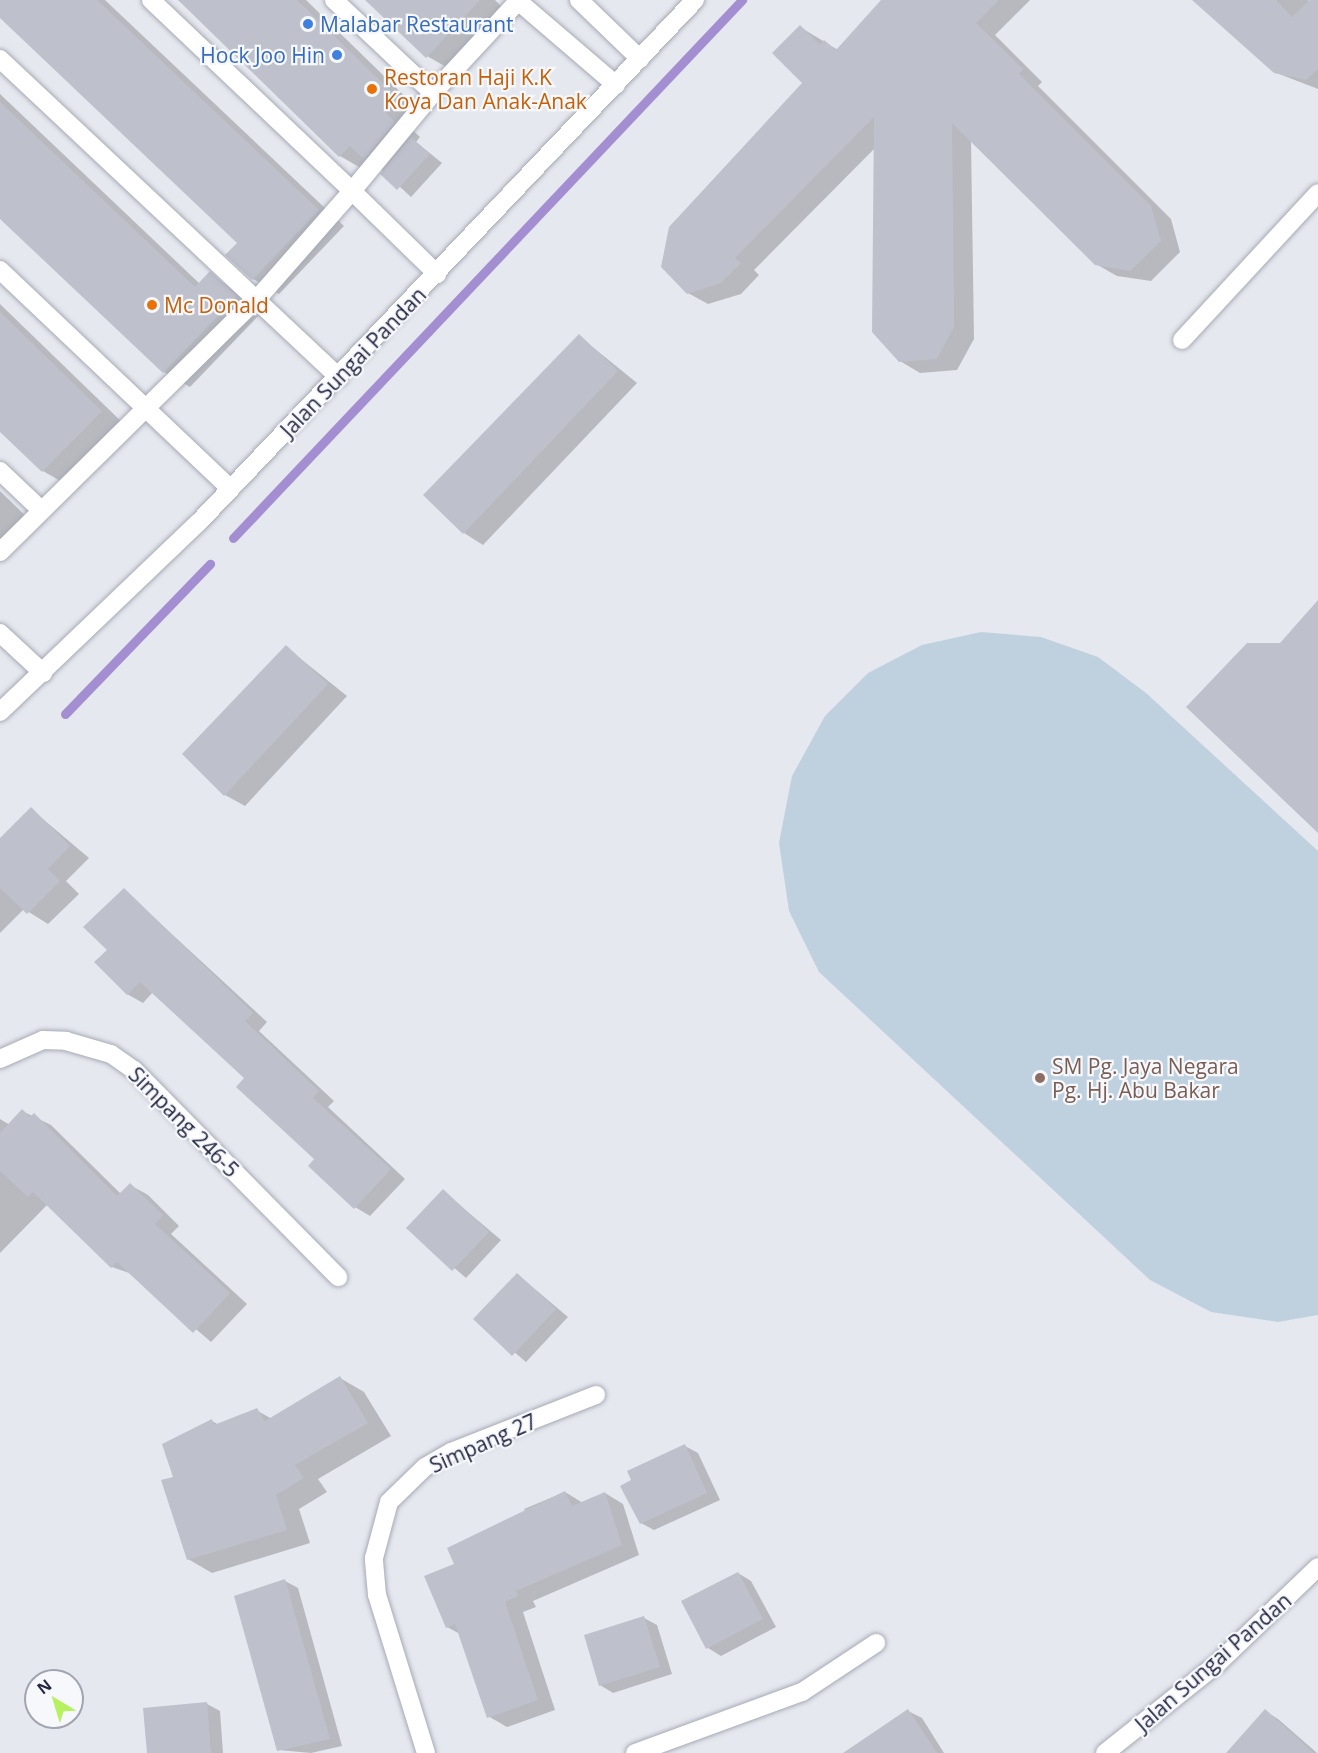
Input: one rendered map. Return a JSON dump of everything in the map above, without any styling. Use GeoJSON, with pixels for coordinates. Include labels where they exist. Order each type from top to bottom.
{"type":"FeatureCollection","features":[{"type":"Feature","properties":{"kind":"street"},"geometry":{"type":"LineString","coordinates":[[151,0],[437,274]]}},
{"type":"Feature","properties":{"kind":"street"},"geometry":{"type":"LineString","coordinates":[[334,0],[433,93]]}},
{"type":"Feature","properties":{"kind":"street"},"geometry":{"type":"LineString","coordinates":[[0,552],[39,508],[150,409],[258,298],[352,191],[433,93],[519,0],[616,85]]}},
{"type":"Feature","properties":{"kind":"street"},"geometry":{"type":"LineString","coordinates":[[579,0],[640,59]]}},
{"type":"Feature","properties":{"kind":"street","name":"Jalan Sungai Pandan"},"geometry":{"type":"LineString","coordinates":[[0,712],[43,673],[231,489],[695,0]]}},
{"type":"Feature","properties":{"kind":"street"},"geometry":{"type":"LineString","coordinates":[[0,59],[258,298],[339,377]]}},
{"type":"Feature","properties":{"kind":"street"},"geometry":{"type":"LineString","coordinates":[[1182,340],[1318,193]]}},
{"type":"Feature","properties":{"kind":"street"},"geometry":{"type":"LineString","coordinates":[[0,270],[150,409],[231,489]]}},
{"type":"Feature","properties":{"kind":"street"},"geometry":{"type":"LineString","coordinates":[[0,471],[39,508]]}},
{"type":"Feature","properties":{"kind":"street"},"geometry":{"type":"LineString","coordinates":[[0,633],[43,673]]}},
{"type":"Feature","properties":{"kind":"street","name":"Simpang 246-5"},"geometry":{"type":"LineString","coordinates":[[0,1059],[43,1040],[66,1041],[111,1054],[134,1070],[338,1277]]}},
{"type":"Feature","properties":{"kind":"street","name":"Simpang 27"},"geometry":{"type":"LineString","coordinates":[[426,1753],[377,1595],[374,1558],[389,1502],[425,1467],[451,1452],[596,1395]]}},
{"type":"Feature","properties":{"kind":"street","name":"Jalan Sungai Pandan"},"geometry":{"type":"LineString","coordinates":[[1105,1753],[1217,1664],[1318,1567]]}},
{"type":"Feature","properties":{"kind":"street"},"geometry":{"type":"LineString","coordinates":[[635,1753],[802,1692],[876,1643]]}},
{"type":"Feature","properties":{"kind":"shaded area"},"geometry":{"type":"Polygon","coordinates":[[[981,632],[1041,637],[1098,657],[1146,693],[1318,851],[1318,1315],[1278,1322],[1211,1312],[1150,1280],[819,972],[789,911],[779,843],[792,776],[825,716],[868,673],[922,645],[981,632]]]}},
{"type":"Feature","properties":{"kind":"building"},"geometry":{"type":"Polygon","coordinates":[[[0,0],[97,0],[319,210],[252,280],[225,255],[237,243],[0,18],[0,0]]]}},
{"type":"Feature","properties":{"kind":"building"},"geometry":{"type":"Polygon","coordinates":[[[178,0],[297,0],[397,97],[384,111],[395,122],[364,159],[350,146],[339,157],[178,0]]]}},
{"type":"Feature","properties":{"kind":"building"},"geometry":{"type":"Polygon","coordinates":[[[365,0],[480,0],[426,58],[365,0]]]}},
{"type":"Feature","properties":{"kind":"building"},"geometry":{"type":"Polygon","coordinates":[[[881,0],[999,0],[976,23],[1023,69],[1019,74],[1151,206],[1161,241],[1130,271],[1095,265],[952,123],[954,327],[937,359],[899,362],[872,332],[874,117],[735,258],[741,263],[721,283],[687,294],[661,267],[669,227],[802,83],[772,53],[800,25],[820,45],[824,40],[836,50],[881,0]]]}},
{"type":"Feature","properties":{"kind":"building"},"geometry":{"type":"Polygon","coordinates":[[[1192,0],[1276,0],[1292,17],[1310,0],[1318,0],[1318,69],[1306,80],[1274,73],[1192,0]]]}},
{"type":"Feature","properties":{"kind":"building"},"geometry":{"type":"Polygon","coordinates":[[[0,102],[195,287],[210,271],[237,296],[163,373],[0,219],[0,102]]]}},
{"type":"Feature","properties":{"kind":"building"},"geometry":{"type":"Polygon","coordinates":[[[411,137],[430,154],[397,190],[380,174],[411,137]]]}},
{"type":"Feature","properties":{"kind":"building"},"geometry":{"type":"Polygon","coordinates":[[[0,312],[102,411],[42,472],[0,432],[0,312]]]}},
{"type":"Feature","properties":{"kind":"building"},"geometry":{"type":"Polygon","coordinates":[[[579,334],[618,371],[463,534],[423,495],[579,334]]]}},
{"type":"Feature","properties":{"kind":"building"},"geometry":{"type":"Polygon","coordinates":[[[1318,600],[1318,833],[1186,707],[1247,643],[1280,643],[1318,600]]]}},
{"type":"Feature","properties":{"kind":"building"},"geometry":{"type":"Polygon","coordinates":[[[286,645],[328,684],[224,796],[182,754],[286,645]]]}},
{"type":"Feature","properties":{"kind":"building"},"geometry":{"type":"Polygon","coordinates":[[[31,807],[70,846],[48,869],[60,881],[27,914],[0,888],[0,838],[31,807]]]}},
{"type":"Feature","properties":{"kind":"building"},"geometry":{"type":"Polygon","coordinates":[[[124,888],[253,1013],[245,1021],[319,1091],[313,1098],[391,1169],[354,1209],[308,1166],[314,1159],[236,1087],[244,1078],[140,982],[127,995],[94,962],[107,950],[83,927],[124,888]]]}},
{"type":"Feature","properties":{"kind":"building"},"geometry":{"type":"Polygon","coordinates":[[[22,1109],[30,1117],[34,1113],[117,1196],[130,1183],[163,1215],[155,1224],[230,1293],[193,1333],[117,1262],[111,1268],[33,1192],[28,1197],[0,1171],[0,1133],[22,1109]]]}},
{"type":"Feature","properties":{"kind":"building"},"geometry":{"type":"Polygon","coordinates":[[[443,1189],[489,1232],[452,1271],[406,1228],[443,1189]]]}},
{"type":"Feature","properties":{"kind":"building"},"geometry":{"type":"Polygon","coordinates":[[[517,1273],[556,1309],[512,1356],[473,1319],[517,1273]]]}},
{"type":"Feature","properties":{"kind":"building"},"geometry":{"type":"Polygon","coordinates":[[[340,1376],[368,1423],[295,1465],[304,1478],[276,1495],[287,1530],[187,1560],[161,1480],[173,1477],[162,1444],[212,1419],[214,1425],[257,1408],[265,1421],[340,1376]]]}},
{"type":"Feature","properties":{"kind":"building"},"geometry":{"type":"Polygon","coordinates":[[[685,1444],[707,1493],[640,1524],[620,1486],[631,1480],[627,1471],[685,1444]]]}},
{"type":"Feature","properties":{"kind":"building"},"geometry":{"type":"Polygon","coordinates":[[[565,1491],[572,1506],[605,1492],[622,1545],[516,1591],[518,1596],[505,1602],[538,1700],[487,1718],[455,1624],[446,1628],[424,1576],[454,1564],[447,1548],[565,1491]]]}},
{"type":"Feature","properties":{"kind":"building"},"geometry":{"type":"Polygon","coordinates":[[[738,1572],[763,1619],[706,1649],[681,1601],[738,1572]]]}},
{"type":"Feature","properties":{"kind":"building"},"geometry":{"type":"Polygon","coordinates":[[[285,1579],[330,1739],[277,1751],[234,1596],[285,1579]]]}},
{"type":"Feature","properties":{"kind":"building"},"geometry":{"type":"Polygon","coordinates":[[[644,1616],[660,1667],[599,1686],[584,1635],[644,1616]]]}},
{"type":"Feature","properties":{"kind":"building"},"geometry":{"type":"Polygon","coordinates":[[[207,1702],[211,1753],[147,1753],[143,1708],[207,1702]]]}},
{"type":"Feature","properties":{"kind":"building"},"geometry":{"type":"Polygon","coordinates":[[[908,1709],[937,1753],[843,1753],[908,1709]]]}},
{"type":"Feature","properties":{"kind":"building"},"geometry":{"type":"Polygon","coordinates":[[[1265,1709],[1314,1753],[1226,1753],[1265,1709]]]}},
{"type":"Feature","properties":{"kind":"waterway"},"geometry":{"type":"LineString","coordinates":[[233,538],[742,0]]}},
{"type":"Feature","properties":{"kind":"waterway"},"geometry":{"type":"LineString","coordinates":[[65,714],[210,564]]}},
{"type":"Feature","properties":{"kind":"place","name":"Malabar Restaurant"},"geometry":{"type":"Point","coordinates":[308,24]}},
{"type":"Feature","properties":{"kind":"place","name":"Hock Joo Hin"},"geometry":{"type":"Point","coordinates":[337,55]}},
{"type":"Feature","properties":{"kind":"place","name":"Restoran Haji K.K Koya Dan Anak-Anak"},"geometry":{"type":"Point","coordinates":[372,89]}},
{"type":"Feature","properties":{"kind":"place","name":"Mc Donald"},"geometry":{"type":"Point","coordinates":[152,305]}},
{"type":"Feature","properties":{"kind":"place","name":"SM Pg. Jaya Negara Pg. Hj. Abu Bakar"},"geometry":{"type":"Point","coordinates":[1040,1078]}}]}
